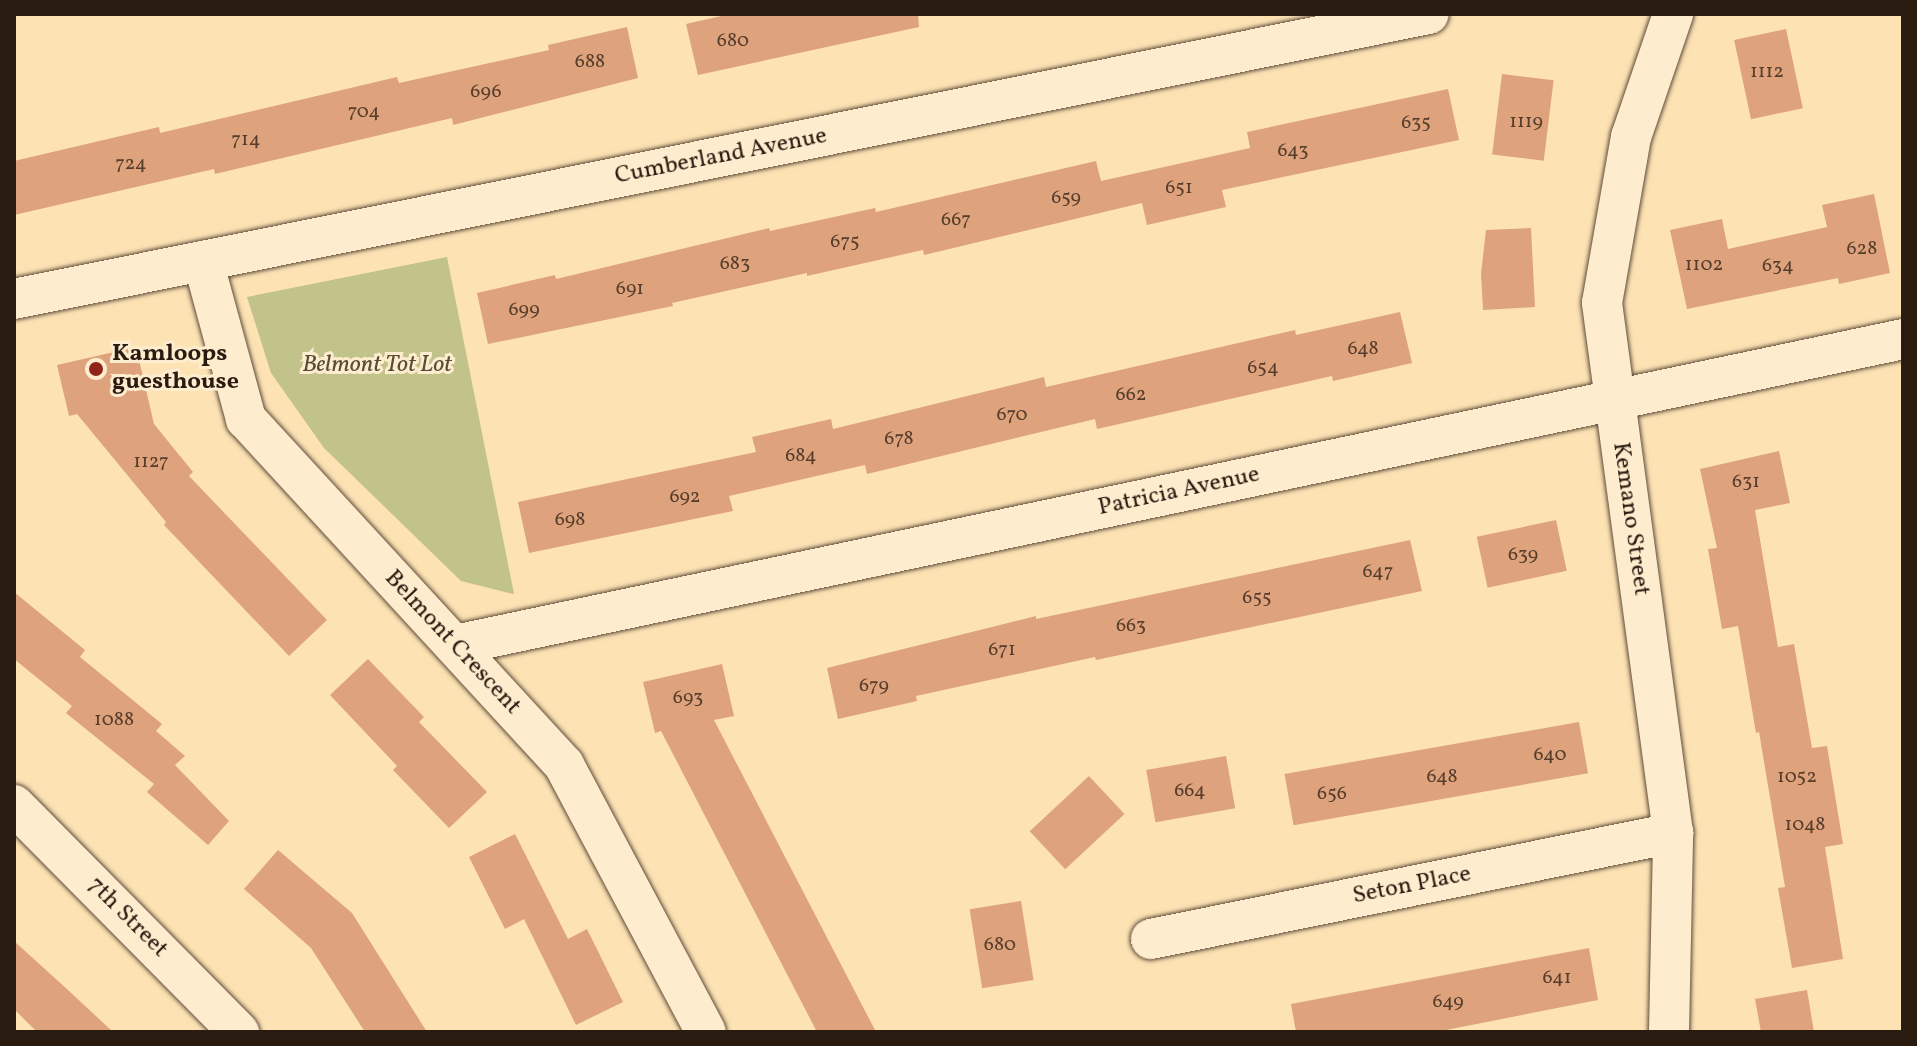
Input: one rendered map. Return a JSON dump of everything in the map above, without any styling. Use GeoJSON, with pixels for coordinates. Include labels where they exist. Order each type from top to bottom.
{"type":"FeatureCollection","features":[{"type":"Feature","properties":{"kind":"street","name":"Cumberland Avenue"},"geometry":{"type":"LineString","coordinates":[[14,299],[1429,14]]}},
{"type":"Feature","properties":{"kind":"street","name":"Kemano Street"},"geometry":{"type":"LineString","coordinates":[[1669,1032],[1673,833],[1602,303],[1631,137],[1673,14]]}},
{"type":"Feature","properties":{"kind":"street","name":"Belmont Crescent"},"geometry":{"type":"LineString","coordinates":[[203,261],[246,419],[564,765],[706,1032]]}},
{"type":"Feature","properties":{"kind":"street","name":"Patricia Avenue"},"geometry":{"type":"LineString","coordinates":[[455,645],[1903,339]]}},
{"type":"Feature","properties":{"kind":"street","name":"7th Street"},"geometry":{"type":"LineString","coordinates":[[14,805],[239,1032]]}},
{"type":"Feature","properties":{"kind":"street","name":"Seton Place"},"geometry":{"type":"LineString","coordinates":[[1151,939],[1673,833]]}},
{"type":"Feature","properties":{"kind":"green space","name":"Belmont Tot Lot"},"geometry":{"type":"Polygon","coordinates":[[[447,257],[514,594],[461,581],[324,448],[271,373],[247,297],[447,257]]]}},
{"type":"Feature","properties":{"kind":"building"},"geometry":{"type":"Polygon","coordinates":[[[730,14],[918,14],[919,27],[698,75],[686,24],[730,14]]]}},
{"type":"Feature","properties":{"kind":"building"},"geometry":{"type":"Polygon","coordinates":[[[627,27],[638,78],[453,125],[452,118],[215,174],[214,169],[14,215],[14,161],[159,127],[160,133],[397,77],[399,83],[549,50],[548,45],[627,27]]]}},
{"type":"Feature","properties":{"kind":"building"},"geometry":{"type":"Polygon","coordinates":[[[1786,29],[1803,108],[1751,119],[1734,40],[1786,29]]]}},
{"type":"Feature","properties":{"kind":"building"},"geometry":{"type":"Polygon","coordinates":[[[1502,74],[1554,80],[1544,161],[1492,154],[1502,74]]]}},
{"type":"Feature","properties":{"kind":"building"},"geometry":{"type":"Polygon","coordinates":[[[1448,89],[1459,140],[1222,190],[1226,207],[1147,225],[1142,203],[924,255],[923,250],[807,276],[807,273],[672,303],[673,306],[488,344],[477,293],[555,275],[556,279],[769,228],[770,231],[875,208],[876,212],[1096,161],[1101,181],[1250,148],[1247,132],[1448,89]]]}},
{"type":"Feature","properties":{"kind":"building"},"geometry":{"type":"Polygon","coordinates":[[[1874,194],[1890,273],[1839,284],[1838,278],[1687,309],[1670,230],[1722,219],[1728,249],[1827,227],[1822,205],[1874,194]]]}},
{"type":"Feature","properties":{"kind":"building"},"geometry":{"type":"Polygon","coordinates":[[[1531,228],[1535,307],[1483,310],[1481,274],[1486,230],[1531,228]]]}},
{"type":"Feature","properties":{"kind":"building"},"geometry":{"type":"Polygon","coordinates":[[[1400,312],[1412,363],[1333,381],[1332,376],[1097,429],[1095,419],[867,474],[865,465],[729,496],[733,511],[529,553],[518,502],[756,452],[752,437],[831,419],[833,429],[1044,377],[1046,387],[1295,330],[1296,335],[1400,312]]]}},
{"type":"Feature","properties":{"kind":"building"},"geometry":{"type":"Polygon","coordinates":[[[136,347],[154,424],[193,472],[189,476],[327,620],[289,656],[164,525],[166,522],[77,414],[69,416],[57,365],[136,347]]]}},
{"type":"Feature","properties":{"kind":"building"},"geometry":{"type":"Polygon","coordinates":[[[1779,451],[1790,503],[1755,510],[1778,647],[1794,644],[1812,748],[1827,746],[1843,844],[1825,847],[1843,959],[1792,968],[1778,888],[1785,887],[1759,732],[1756,733],[1738,626],[1722,629],[1708,549],[1717,548],[1700,469],[1779,451]]]}},
{"type":"Feature","properties":{"kind":"building"},"geometry":{"type":"Polygon","coordinates":[[[1556,520],[1567,571],[1488,588],[1477,537],[1556,520]]]}},
{"type":"Feature","properties":{"kind":"building"},"geometry":{"type":"Polygon","coordinates":[[[1410,540],[1422,591],[916,696],[917,701],[838,719],[827,668],[1036,616],[1036,619],[1410,540]]]}},
{"type":"Feature","properties":{"kind":"building"},"geometry":{"type":"Polygon","coordinates":[[[14,592],[85,650],[80,657],[162,724],[156,731],[185,756],[175,765],[229,821],[208,845],[147,792],[154,784],[66,713],[72,706],[14,659],[14,592]]]}},
{"type":"Feature","properties":{"kind":"building"},"geometry":{"type":"Polygon","coordinates":[[[368,659],[424,717],[419,722],[487,792],[449,828],[393,770],[397,766],[330,695],[368,659]]]}},
{"type":"Feature","properties":{"kind":"building"},"geometry":{"type":"Polygon","coordinates":[[[722,664],[734,716],[714,720],[876,1032],[817,1032],[661,731],[655,733],[643,682],[722,664]]]}},
{"type":"Feature","properties":{"kind":"building"},"geometry":{"type":"Polygon","coordinates":[[[1579,722],[1588,773],[1294,825],[1285,774],[1579,722]]]}},
{"type":"Feature","properties":{"kind":"building"},"geometry":{"type":"Polygon","coordinates":[[[1226,756],[1235,808],[1155,822],[1146,770],[1226,756]]]}},
{"type":"Feature","properties":{"kind":"building"},"geometry":{"type":"Polygon","coordinates":[[[1089,776],[1124,814],[1065,869],[1030,831],[1089,776]]]}},
{"type":"Feature","properties":{"kind":"building"},"geometry":{"type":"Polygon","coordinates":[[[515,834],[568,939],[587,929],[623,1002],[576,1025],[524,919],[505,929],[469,857],[515,834]]]}},
{"type":"Feature","properties":{"kind":"building"},"geometry":{"type":"Polygon","coordinates":[[[278,850],[352,913],[427,1032],[365,1032],[311,948],[244,889],[278,850]]]}},
{"type":"Feature","properties":{"kind":"building"},"geometry":{"type":"Polygon","coordinates":[[[1021,901],[1034,980],[982,988],[970,909],[1021,901]]]}},
{"type":"Feature","properties":{"kind":"building"},"geometry":{"type":"Polygon","coordinates":[[[14,941],[113,1032],[37,1032],[14,1009],[14,941]]]}},
{"type":"Feature","properties":{"kind":"building"},"geometry":{"type":"Polygon","coordinates":[[[1589,948],[1598,1000],[1436,1032],[1296,1032],[1291,1004],[1589,948]]]}},
{"type":"Feature","properties":{"kind":"building"},"geometry":{"type":"Polygon","coordinates":[[[1807,990],[1814,1032],[1761,1032],[1755,999],[1807,990]]]}},
{"type":"Feature","properties":{"kind":"place","name":"Kamloops guesthouse"},"geometry":{"type":"Point","coordinates":[96,369]}}]}
